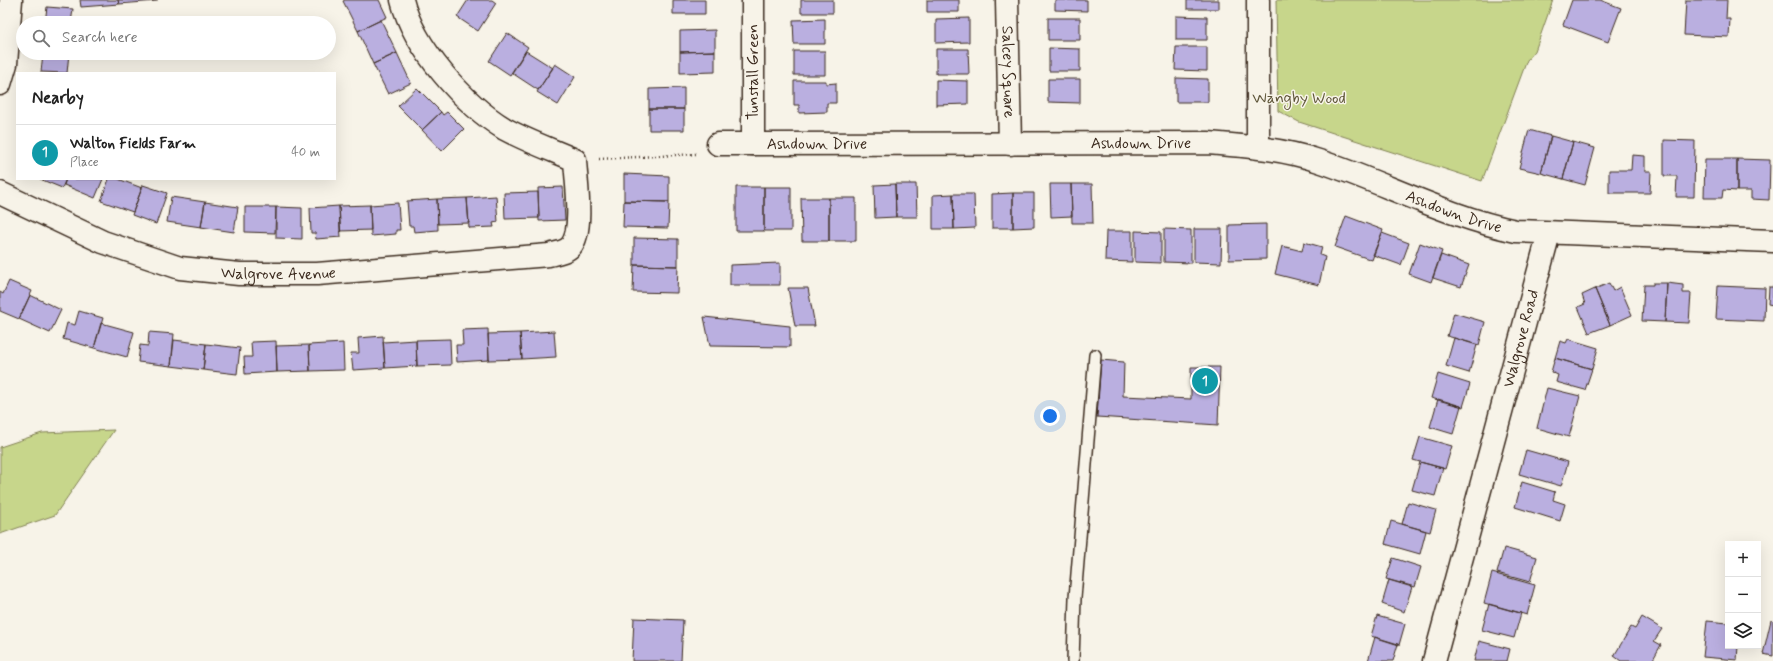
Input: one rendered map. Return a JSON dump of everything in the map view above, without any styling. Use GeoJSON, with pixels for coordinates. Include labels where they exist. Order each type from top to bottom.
{"type":"FeatureCollection","features":[{"type":"Feature","properties":{"kind":"street"},"geometry":{"type":"LineString","coordinates":[[0,84],[6,64],[11,0]]}},
{"type":"Feature","properties":{"kind":"street"},"geometry":{"type":"LineString","coordinates":[[402,0],[414,33],[428,55],[465,98],[485,115],[506,129],[575,160]]}},
{"type":"Feature","properties":{"kind":"street","name":"Tunstall Green"},"geometry":{"type":"LineString","coordinates":[[753,0],[753,144]]}},
{"type":"Feature","properties":{"kind":"street","name":"Salcey Square"},"geometry":{"type":"LineString","coordinates":[[1007,0],[1010,144]]}},
{"type":"Feature","properties":{"kind":"street"},"geometry":{"type":"LineString","coordinates":[[1258,0],[1258,146]]}},
{"type":"Feature","properties":{"kind":"street","name":"Ashdown Drive"},"geometry":{"type":"LineString","coordinates":[[718,144],[1208,143],[1258,146],[1319,161],[1484,224],[1516,231],[1548,233]]}},
{"type":"Feature","properties":{"kind":"street","name":"Walgrove Avenue"},"geometry":{"type":"LineString","coordinates":[[0,192],[103,242],[180,268],[232,274],[317,274],[549,255],[560,252],[570,247],[576,234],[578,216],[575,160]]}},
{"type":"Feature","properties":{"kind":"street"},"geometry":{"type":"LineString","coordinates":[[1548,233],[1773,241]]}},
{"type":"Feature","properties":{"kind":"street","name":"Walgrove Road"},"geometry":{"type":"LineString","coordinates":[[1434,661],[1548,233]]}},
{"type":"Feature","properties":{"kind":"lane"},"geometry":{"type":"LineString","coordinates":[[1073,661],[1075,598],[1094,355]]}},
{"type":"Feature","properties":{"kind":"path"},"geometry":{"type":"LineString","coordinates":[[575,160],[702,154],[718,144]]}},
{"type":"Feature","properties":{"kind":"green space","name":"Wangby Wood"},"geometry":{"type":"Polygon","coordinates":[[[1276,0],[1553,0],[1535,51],[1527,60],[1482,181],[1299,122],[1278,111],[1276,0]]]}},
{"type":"Feature","properties":{"kind":"green space"},"geometry":{"type":"Polygon","coordinates":[[[114,430],[55,515],[0,534],[0,447],[42,433],[114,430]]]}},
{"type":"Feature","properties":{"kind":"building"},"geometry":{"type":"Polygon","coordinates":[[[80,0],[118,0],[119,4],[81,7],[80,0]]]}},
{"type":"Feature","properties":{"kind":"building"},"geometry":{"type":"Polygon","coordinates":[[[118,0],[157,0],[157,1],[119,4],[118,0]]]}},
{"type":"Feature","properties":{"kind":"building"},"geometry":{"type":"Polygon","coordinates":[[[379,0],[387,17],[358,31],[343,1],[379,0]]]}},
{"type":"Feature","properties":{"kind":"building"},"geometry":{"type":"Polygon","coordinates":[[[468,0],[492,0],[496,3],[478,31],[457,17],[468,0]]]}},
{"type":"Feature","properties":{"kind":"building"},"geometry":{"type":"Polygon","coordinates":[[[673,0],[705,0],[705,14],[673,14],[673,0]]]}},
{"type":"Feature","properties":{"kind":"building"},"geometry":{"type":"Polygon","coordinates":[[[801,0],[833,0],[833,13],[801,13],[801,0]]]}},
{"type":"Feature","properties":{"kind":"building"},"geometry":{"type":"Polygon","coordinates":[[[927,0],[959,0],[959,12],[927,12],[927,0]]]}},
{"type":"Feature","properties":{"kind":"building"},"geometry":{"type":"Polygon","coordinates":[[[1055,0],[1087,0],[1087,11],[1055,10],[1055,0]]]}},
{"type":"Feature","properties":{"kind":"building"},"geometry":{"type":"Polygon","coordinates":[[[1187,0],[1219,0],[1219,9],[1187,9],[1187,0]]]}},
{"type":"Feature","properties":{"kind":"building"},"geometry":{"type":"Polygon","coordinates":[[[1572,0],[1600,0],[1621,8],[1608,42],[1563,25],[1572,0]]]}},
{"type":"Feature","properties":{"kind":"building"},"geometry":{"type":"Polygon","coordinates":[[[1686,0],[1727,0],[1726,19],[1730,19],[1729,37],[1684,35],[1686,0]]]}},
{"type":"Feature","properties":{"kind":"building"},"geometry":{"type":"Polygon","coordinates":[[[47,7],[73,9],[72,16],[46,16],[47,7]]]}},
{"type":"Feature","properties":{"kind":"building"},"geometry":{"type":"Polygon","coordinates":[[[1176,16],[1207,17],[1207,40],[1176,40],[1176,16]]]}},
{"type":"Feature","properties":{"kind":"building"},"geometry":{"type":"Polygon","coordinates":[[[969,18],[969,42],[936,43],[936,19],[969,18]]]}},
{"type":"Feature","properties":{"kind":"building"},"geometry":{"type":"Polygon","coordinates":[[[1048,18],[1080,18],[1080,40],[1048,40],[1048,18]]]}},
{"type":"Feature","properties":{"kind":"building"},"geometry":{"type":"Polygon","coordinates":[[[825,19],[825,44],[794,44],[793,20],[825,19]]]}},
{"type":"Feature","properties":{"kind":"building"},"geometry":{"type":"Polygon","coordinates":[[[381,20],[397,53],[373,64],[358,31],[381,20]]]}},
{"type":"Feature","properties":{"kind":"building"},"geometry":{"type":"Polygon","coordinates":[[[715,30],[715,51],[680,52],[680,31],[715,30]]]}},
{"type":"Feature","properties":{"kind":"building"},"geometry":{"type":"Polygon","coordinates":[[[507,33],[528,47],[510,75],[489,61],[507,33]]]}},
{"type":"Feature","properties":{"kind":"building"},"geometry":{"type":"Polygon","coordinates":[[[1176,47],[1207,47],[1207,71],[1175,70],[1176,47]]]}},
{"type":"Feature","properties":{"kind":"building"},"geometry":{"type":"Polygon","coordinates":[[[1049,48],[1080,49],[1080,71],[1049,71],[1049,48]]]}},
{"type":"Feature","properties":{"kind":"building"},"geometry":{"type":"Polygon","coordinates":[[[936,49],[968,49],[969,74],[936,74],[936,49]]]}},
{"type":"Feature","properties":{"kind":"building"},"geometry":{"type":"Polygon","coordinates":[[[526,51],[553,68],[538,90],[512,73],[526,51]]]}},
{"type":"Feature","properties":{"kind":"building"},"geometry":{"type":"Polygon","coordinates":[[[715,51],[715,72],[680,73],[680,52],[715,51]]]}},
{"type":"Feature","properties":{"kind":"building"},"geometry":{"type":"Polygon","coordinates":[[[794,51],[825,51],[825,75],[794,75],[794,51]]]}},
{"type":"Feature","properties":{"kind":"building"},"geometry":{"type":"Polygon","coordinates":[[[397,53],[411,83],[388,94],[373,64],[397,53]]]}},
{"type":"Feature","properties":{"kind":"building"},"geometry":{"type":"Polygon","coordinates":[[[42,60],[68,60],[67,72],[41,72],[42,60]]]}},
{"type":"Feature","properties":{"kind":"building"},"geometry":{"type":"Polygon","coordinates":[[[555,64],[575,77],[558,105],[537,92],[555,64]]]}},
{"type":"Feature","properties":{"kind":"building"},"geometry":{"type":"Polygon","coordinates":[[[1176,78],[1208,79],[1208,102],[1176,102],[1176,78]]]}},
{"type":"Feature","properties":{"kind":"building"},"geometry":{"type":"Polygon","coordinates":[[[1048,79],[1080,79],[1080,103],[1048,102],[1048,79]]]}},
{"type":"Feature","properties":{"kind":"building"},"geometry":{"type":"Polygon","coordinates":[[[936,80],[968,81],[968,104],[936,105],[936,80]]]}},
{"type":"Feature","properties":{"kind":"building"},"geometry":{"type":"Polygon","coordinates":[[[794,81],[826,81],[826,84],[836,83],[836,103],[827,103],[827,112],[799,113],[799,105],[794,105],[794,81]]]}},
{"type":"Feature","properties":{"kind":"building"},"geometry":{"type":"Polygon","coordinates":[[[417,88],[441,112],[422,130],[398,106],[417,88]]]}},
{"type":"Feature","properties":{"kind":"building"},"geometry":{"type":"Polygon","coordinates":[[[684,88],[684,109],[649,109],[649,89],[684,88]]]}},
{"type":"Feature","properties":{"kind":"building"},"geometry":{"type":"Polygon","coordinates":[[[649,109],[684,109],[684,130],[649,130],[649,109]]]}},
{"type":"Feature","properties":{"kind":"building"},"geometry":{"type":"Polygon","coordinates":[[[441,112],[443,115],[447,112],[464,129],[442,151],[422,130],[441,112]]]}},
{"type":"Feature","properties":{"kind":"building"},"geometry":{"type":"Polygon","coordinates":[[[1529,130],[1551,136],[1541,173],[1519,168],[1529,130]]]}},
{"type":"Feature","properties":{"kind":"building"},"geometry":{"type":"Polygon","coordinates":[[[1551,136],[1573,142],[1563,179],[1541,173],[1551,136]]]}},
{"type":"Feature","properties":{"kind":"building"},"geometry":{"type":"Polygon","coordinates":[[[1664,140],[1695,141],[1694,197],[1676,197],[1677,176],[1664,176],[1664,140]]]}},
{"type":"Feature","properties":{"kind":"building"},"geometry":{"type":"Polygon","coordinates":[[[1573,142],[1595,148],[1585,185],[1563,179],[1573,142]]]}},
{"type":"Feature","properties":{"kind":"building"},"geometry":{"type":"Polygon","coordinates":[[[1632,155],[1645,156],[1645,171],[1651,171],[1650,193],[1609,193],[1609,170],[1631,170],[1632,155]]]}},
{"type":"Feature","properties":{"kind":"building"},"geometry":{"type":"Polygon","coordinates":[[[1705,159],[1737,159],[1737,191],[1723,190],[1722,198],[1704,198],[1705,159]]]}},
{"type":"Feature","properties":{"kind":"building"},"geometry":{"type":"Polygon","coordinates":[[[1737,159],[1770,160],[1769,200],[1751,199],[1751,191],[1737,191],[1737,159]]]}},
{"type":"Feature","properties":{"kind":"building"},"geometry":{"type":"Polygon","coordinates":[[[624,174],[669,176],[669,202],[624,201],[624,174]]]}},
{"type":"Feature","properties":{"kind":"building"},"geometry":{"type":"Polygon","coordinates":[[[42,180],[66,180],[62,188],[42,180]]]}},
{"type":"Feature","properties":{"kind":"building"},"geometry":{"type":"Polygon","coordinates":[[[66,180],[103,180],[95,198],[64,185],[66,180]]]}},
{"type":"Feature","properties":{"kind":"building"},"geometry":{"type":"Polygon","coordinates":[[[109,180],[121,180],[142,188],[133,212],[101,201],[109,180]]]}},
{"type":"Feature","properties":{"kind":"building"},"geometry":{"type":"Polygon","coordinates":[[[895,184],[896,217],[875,218],[874,185],[895,184]]]}},
{"type":"Feature","properties":{"kind":"building"},"geometry":{"type":"Polygon","coordinates":[[[895,184],[916,184],[917,217],[896,217],[895,184]]]}},
{"type":"Feature","properties":{"kind":"building"},"geometry":{"type":"Polygon","coordinates":[[[1050,184],[1071,184],[1072,216],[1051,217],[1050,184]]]}},
{"type":"Feature","properties":{"kind":"building"},"geometry":{"type":"Polygon","coordinates":[[[1071,184],[1092,184],[1093,223],[1072,223],[1071,184]]]}},
{"type":"Feature","properties":{"kind":"building"},"geometry":{"type":"Polygon","coordinates":[[[143,185],[167,193],[156,224],[132,215],[143,185]]]}},
{"type":"Feature","properties":{"kind":"building"},"geometry":{"type":"Polygon","coordinates":[[[563,187],[565,220],[539,221],[538,188],[563,187]]]}},
{"type":"Feature","properties":{"kind":"building"},"geometry":{"type":"Polygon","coordinates":[[[736,187],[764,187],[764,231],[736,231],[736,187]]]}},
{"type":"Feature","properties":{"kind":"building"},"geometry":{"type":"Polygon","coordinates":[[[764,187],[791,187],[791,231],[764,231],[764,187]]]}},
{"type":"Feature","properties":{"kind":"building"},"geometry":{"type":"Polygon","coordinates":[[[538,192],[539,218],[505,219],[504,193],[538,192]]]}},
{"type":"Feature","properties":{"kind":"building"},"geometry":{"type":"Polygon","coordinates":[[[1013,193],[1013,228],[992,228],[992,194],[1013,193]]]}},
{"type":"Feature","properties":{"kind":"building"},"geometry":{"type":"Polygon","coordinates":[[[1013,193],[1034,193],[1034,227],[1013,228],[1013,193]]]}},
{"type":"Feature","properties":{"kind":"building"},"geometry":{"type":"Polygon","coordinates":[[[953,194],[954,229],[933,229],[933,195],[953,194]]]}},
{"type":"Feature","properties":{"kind":"building"},"geometry":{"type":"Polygon","coordinates":[[[953,194],[974,194],[975,228],[954,229],[953,194]]]}},
{"type":"Feature","properties":{"kind":"building"},"geometry":{"type":"Polygon","coordinates":[[[496,196],[498,222],[493,223],[494,227],[469,228],[467,198],[496,196]]]}},
{"type":"Feature","properties":{"kind":"building"},"geometry":{"type":"Polygon","coordinates":[[[171,197],[205,202],[201,227],[167,222],[171,197]]]}},
{"type":"Feature","properties":{"kind":"building"},"geometry":{"type":"Polygon","coordinates":[[[467,198],[469,223],[438,224],[437,199],[467,198]]]}},
{"type":"Feature","properties":{"kind":"building"},"geometry":{"type":"Polygon","coordinates":[[[801,198],[829,198],[829,241],[802,241],[801,198]]]}},
{"type":"Feature","properties":{"kind":"building"},"geometry":{"type":"Polygon","coordinates":[[[829,198],[856,198],[856,241],[829,241],[829,198]]]}},
{"type":"Feature","properties":{"kind":"building"},"geometry":{"type":"Polygon","coordinates":[[[437,199],[438,230],[414,232],[413,226],[409,226],[407,201],[437,199]]]}},
{"type":"Feature","properties":{"kind":"building"},"geometry":{"type":"Polygon","coordinates":[[[624,201],[669,202],[668,228],[623,227],[624,201]]]}},
{"type":"Feature","properties":{"kind":"building"},"geometry":{"type":"Polygon","coordinates":[[[205,202],[238,207],[234,232],[201,227],[205,202]]]}},
{"type":"Feature","properties":{"kind":"building"},"geometry":{"type":"Polygon","coordinates":[[[398,203],[400,230],[396,230],[396,234],[371,236],[370,205],[398,203]]]}},
{"type":"Feature","properties":{"kind":"building"},"geometry":{"type":"Polygon","coordinates":[[[370,205],[371,230],[340,231],[339,206],[370,205]]]}},
{"type":"Feature","properties":{"kind":"building"},"geometry":{"type":"Polygon","coordinates":[[[339,206],[341,237],[316,239],[315,233],[311,233],[310,208],[339,206]]]}},
{"type":"Feature","properties":{"kind":"building"},"geometry":{"type":"Polygon","coordinates":[[[245,207],[276,207],[275,233],[245,232],[245,207]]]}},
{"type":"Feature","properties":{"kind":"building"},"geometry":{"type":"Polygon","coordinates":[[[276,207],[302,208],[302,239],[276,238],[276,207]]]}},
{"type":"Feature","properties":{"kind":"building"},"geometry":{"type":"Polygon","coordinates":[[[1346,216],[1383,230],[1372,260],[1335,247],[1346,216]]]}},
{"type":"Feature","properties":{"kind":"building"},"geometry":{"type":"Polygon","coordinates":[[[1266,224],[1266,259],[1229,260],[1229,225],[1266,224]]]}},
{"type":"Feature","properties":{"kind":"building"},"geometry":{"type":"Polygon","coordinates":[[[1164,229],[1191,230],[1191,263],[1164,262],[1164,229]]]}},
{"type":"Feature","properties":{"kind":"building"},"geometry":{"type":"Polygon","coordinates":[[[1194,229],[1222,229],[1221,263],[1194,262],[1194,229]]]}},
{"type":"Feature","properties":{"kind":"building"},"geometry":{"type":"Polygon","coordinates":[[[1106,231],[1132,231],[1132,262],[1105,261],[1106,231]]]}},
{"type":"Feature","properties":{"kind":"building"},"geometry":{"type":"Polygon","coordinates":[[[1135,231],[1161,232],[1161,263],[1135,262],[1135,231]]]}},
{"type":"Feature","properties":{"kind":"building"},"geometry":{"type":"Polygon","coordinates":[[[1382,233],[1409,243],[1401,265],[1373,255],[1382,233]]]}},
{"type":"Feature","properties":{"kind":"building"},"geometry":{"type":"Polygon","coordinates":[[[634,238],[678,239],[678,266],[634,265],[634,238]]]}},
{"type":"Feature","properties":{"kind":"building"},"geometry":{"type":"Polygon","coordinates":[[[1304,242],[1322,247],[1320,255],[1325,257],[1319,285],[1275,274],[1282,246],[1302,251],[1304,242]]]}},
{"type":"Feature","properties":{"kind":"building"},"geometry":{"type":"Polygon","coordinates":[[[1420,243],[1442,251],[1431,282],[1409,274],[1420,243]]]}},
{"type":"Feature","properties":{"kind":"building"},"geometry":{"type":"Polygon","coordinates":[[[1441,255],[1469,265],[1461,287],[1433,278],[1441,255]]]}},
{"type":"Feature","properties":{"kind":"building"},"geometry":{"type":"Polygon","coordinates":[[[780,263],[780,285],[730,285],[730,265],[780,263]]]}},
{"type":"Feature","properties":{"kind":"building"},"geometry":{"type":"Polygon","coordinates":[[[634,265],[678,266],[677,293],[633,292],[634,265]]]}},
{"type":"Feature","properties":{"kind":"building"},"geometry":{"type":"Polygon","coordinates":[[[9,281],[32,291],[19,319],[0,311],[0,292],[3,294],[9,281]]]}},
{"type":"Feature","properties":{"kind":"building"},"geometry":{"type":"Polygon","coordinates":[[[1609,283],[1613,291],[1620,287],[1632,315],[1610,325],[1595,289],[1609,283]]]}},
{"type":"Feature","properties":{"kind":"building"},"geometry":{"type":"Polygon","coordinates":[[[1653,283],[1667,283],[1665,322],[1642,321],[1644,285],[1653,285],[1653,283]]]}},
{"type":"Feature","properties":{"kind":"building"},"geometry":{"type":"Polygon","coordinates":[[[1667,283],[1683,285],[1683,293],[1691,293],[1689,323],[1665,322],[1667,283]]]}},
{"type":"Feature","properties":{"kind":"building"},"geometry":{"type":"Polygon","coordinates":[[[1718,286],[1765,288],[1764,321],[1716,319],[1718,286]]]}},
{"type":"Feature","properties":{"kind":"building"},"geometry":{"type":"Polygon","coordinates":[[[1769,287],[1773,287],[1773,305],[1768,304],[1769,287]]]}},
{"type":"Feature","properties":{"kind":"building"},"geometry":{"type":"Polygon","coordinates":[[[788,288],[808,288],[815,326],[795,326],[788,288]]]}},
{"type":"Feature","properties":{"kind":"building"},"geometry":{"type":"Polygon","coordinates":[[[1595,289],[1610,325],[1589,333],[1578,307],[1585,304],[1582,295],[1595,289]]]}},
{"type":"Feature","properties":{"kind":"building"},"geometry":{"type":"Polygon","coordinates":[[[30,295],[61,310],[50,333],[19,319],[30,295]]]}},
{"type":"Feature","properties":{"kind":"building"},"geometry":{"type":"Polygon","coordinates":[[[79,311],[103,318],[94,348],[63,339],[67,323],[75,325],[79,311]]]}},
{"type":"Feature","properties":{"kind":"building"},"geometry":{"type":"Polygon","coordinates":[[[1454,313],[1485,322],[1479,345],[1447,336],[1454,313]]]}},
{"type":"Feature","properties":{"kind":"building"},"geometry":{"type":"Polygon","coordinates":[[[704,317],[790,326],[790,347],[710,346],[704,317]]]}},
{"type":"Feature","properties":{"kind":"building"},"geometry":{"type":"Polygon","coordinates":[[[101,323],[134,332],[127,357],[94,348],[101,323]]]}},
{"type":"Feature","properties":{"kind":"building"},"geometry":{"type":"Polygon","coordinates":[[[488,329],[489,360],[457,362],[456,345],[463,345],[462,330],[488,329]]]}},
{"type":"Feature","properties":{"kind":"building"},"geometry":{"type":"Polygon","coordinates":[[[554,331],[556,357],[522,359],[520,333],[554,331]]]}},
{"type":"Feature","properties":{"kind":"building"},"geometry":{"type":"Polygon","coordinates":[[[149,332],[174,334],[171,366],[138,362],[140,345],[148,346],[149,332]]]}},
{"type":"Feature","properties":{"kind":"building"},"geometry":{"type":"Polygon","coordinates":[[[520,333],[522,359],[489,360],[488,334],[520,333]]]}},
{"type":"Feature","properties":{"kind":"building"},"geometry":{"type":"Polygon","coordinates":[[[383,336],[385,368],[353,370],[351,353],[359,353],[358,338],[383,336]]]}},
{"type":"Feature","properties":{"kind":"building"},"geometry":{"type":"Polygon","coordinates":[[[1454,338],[1477,345],[1469,373],[1446,366],[1454,338]]]}},
{"type":"Feature","properties":{"kind":"building"},"geometry":{"type":"Polygon","coordinates":[[[450,339],[451,365],[417,366],[416,340],[450,339]]]}},
{"type":"Feature","properties":{"kind":"building"},"geometry":{"type":"Polygon","coordinates":[[[1568,339],[1598,348],[1592,369],[1555,358],[1560,341],[1566,343],[1568,339]]]}},
{"type":"Feature","properties":{"kind":"building"},"geometry":{"type":"Polygon","coordinates":[[[174,340],[206,344],[203,370],[171,366],[174,340]]]}},
{"type":"Feature","properties":{"kind":"building"},"geometry":{"type":"Polygon","coordinates":[[[416,340],[417,366],[385,368],[383,342],[416,340]]]}},
{"type":"Feature","properties":{"kind":"building"},"geometry":{"type":"Polygon","coordinates":[[[276,341],[277,372],[245,374],[244,357],[252,357],[251,342],[276,341]]]}},
{"type":"Feature","properties":{"kind":"building"},"geometry":{"type":"Polygon","coordinates":[[[343,343],[344,370],[310,371],[309,345],[343,343]]]}},
{"type":"Feature","properties":{"kind":"building"},"geometry":{"type":"Polygon","coordinates":[[[206,344],[240,348],[237,374],[203,370],[206,344]]]}},
{"type":"Feature","properties":{"kind":"building"},"geometry":{"type":"Polygon","coordinates":[[[309,345],[310,371],[277,372],[276,346],[309,345]]]}},
{"type":"Feature","properties":{"kind":"building"},"geometry":{"type":"Polygon","coordinates":[[[1555,358],[1592,369],[1585,390],[1556,382],[1558,375],[1551,372],[1555,358]]]}},
{"type":"Feature","properties":{"kind":"building"},"geometry":{"type":"Polygon","coordinates":[[[1101,360],[1124,362],[1123,396],[1191,399],[1191,367],[1220,367],[1218,425],[1097,417],[1101,360]]]}},
{"type":"Feature","properties":{"kind":"building"},"geometry":{"type":"Polygon","coordinates":[[[1438,374],[1470,384],[1463,407],[1431,398],[1438,374]]]}},
{"type":"Feature","properties":{"kind":"building"},"geometry":{"type":"Polygon","coordinates":[[[1547,388],[1580,396],[1569,437],[1537,428],[1547,388]]]}},
{"type":"Feature","properties":{"kind":"building"},"geometry":{"type":"Polygon","coordinates":[[[1438,399],[1461,406],[1453,434],[1430,427],[1438,399]]]}},
{"type":"Feature","properties":{"kind":"building"},"geometry":{"type":"Polygon","coordinates":[[[1420,437],[1452,446],[1445,469],[1413,460],[1420,437]]]}},
{"type":"Feature","properties":{"kind":"building"},"geometry":{"type":"Polygon","coordinates":[[[1526,450],[1568,462],[1561,486],[1519,474],[1526,450]]]}},
{"type":"Feature","properties":{"kind":"building"},"geometry":{"type":"Polygon","coordinates":[[[1420,462],[1443,468],[1435,496],[1412,490],[1420,462]]]}},
{"type":"Feature","properties":{"kind":"building"},"geometry":{"type":"Polygon","coordinates":[[[1522,482],[1555,492],[1553,500],[1565,504],[1560,521],[1515,507],[1522,482]]]}},
{"type":"Feature","properties":{"kind":"building"},"geometry":{"type":"Polygon","coordinates":[[[1408,502],[1436,510],[1430,532],[1402,524],[1408,502]]]}},
{"type":"Feature","properties":{"kind":"building"},"geometry":{"type":"Polygon","coordinates":[[[1391,521],[1426,531],[1420,554],[1385,544],[1391,521]]]}},
{"type":"Feature","properties":{"kind":"building"},"geometry":{"type":"Polygon","coordinates":[[[1504,548],[1537,557],[1530,582],[1497,573],[1504,548]]]}},
{"type":"Feature","properties":{"kind":"building"},"geometry":{"type":"Polygon","coordinates":[[[1393,558],[1421,567],[1415,587],[1386,579],[1393,558]]]}},
{"type":"Feature","properties":{"kind":"building"},"geometry":{"type":"Polygon","coordinates":[[[1492,573],[1535,585],[1527,615],[1484,603],[1492,573]]]}},
{"type":"Feature","properties":{"kind":"building"},"geometry":{"type":"Polygon","coordinates":[[[1389,580],[1412,587],[1404,612],[1382,604],[1389,580]]]}},
{"type":"Feature","properties":{"kind":"building"},"geometry":{"type":"Polygon","coordinates":[[[1489,604],[1521,613],[1514,638],[1482,630],[1489,604]]]}},
{"type":"Feature","properties":{"kind":"building"},"geometry":{"type":"Polygon","coordinates":[[[1377,616],[1405,624],[1399,645],[1371,636],[1377,616]]]}},
{"type":"Feature","properties":{"kind":"building"},"geometry":{"type":"Polygon","coordinates":[[[1642,617],[1662,629],[1654,641],[1661,645],[1652,661],[1621,661],[1614,656],[1631,627],[1635,629],[1642,617]]]}},
{"type":"Feature","properties":{"kind":"building"},"geometry":{"type":"Polygon","coordinates":[[[634,618],[683,620],[681,661],[632,661],[634,618]]]}},
{"type":"Feature","properties":{"kind":"building"},"geometry":{"type":"Polygon","coordinates":[[[1771,620],[1773,621],[1773,656],[1763,654],[1771,620]]]}},
{"type":"Feature","properties":{"kind":"building"},"geometry":{"type":"Polygon","coordinates":[[[1707,621],[1725,623],[1725,649],[1738,649],[1737,660],[1703,657],[1707,621]]]}},
{"type":"Feature","properties":{"kind":"building"},"geometry":{"type":"Polygon","coordinates":[[[1375,637],[1398,644],[1393,661],[1368,661],[1375,637]]]}},
{"type":"Feature","properties":{"kind":"building"},"geometry":{"type":"Polygon","coordinates":[[[1479,641],[1510,649],[1507,661],[1474,661],[1479,641]]]}},
{"type":"Feature","properties":{"kind":"place","name":"Walton Fields Farm"},"geometry":{"type":"Point","coordinates":[1205,381]}}]}
